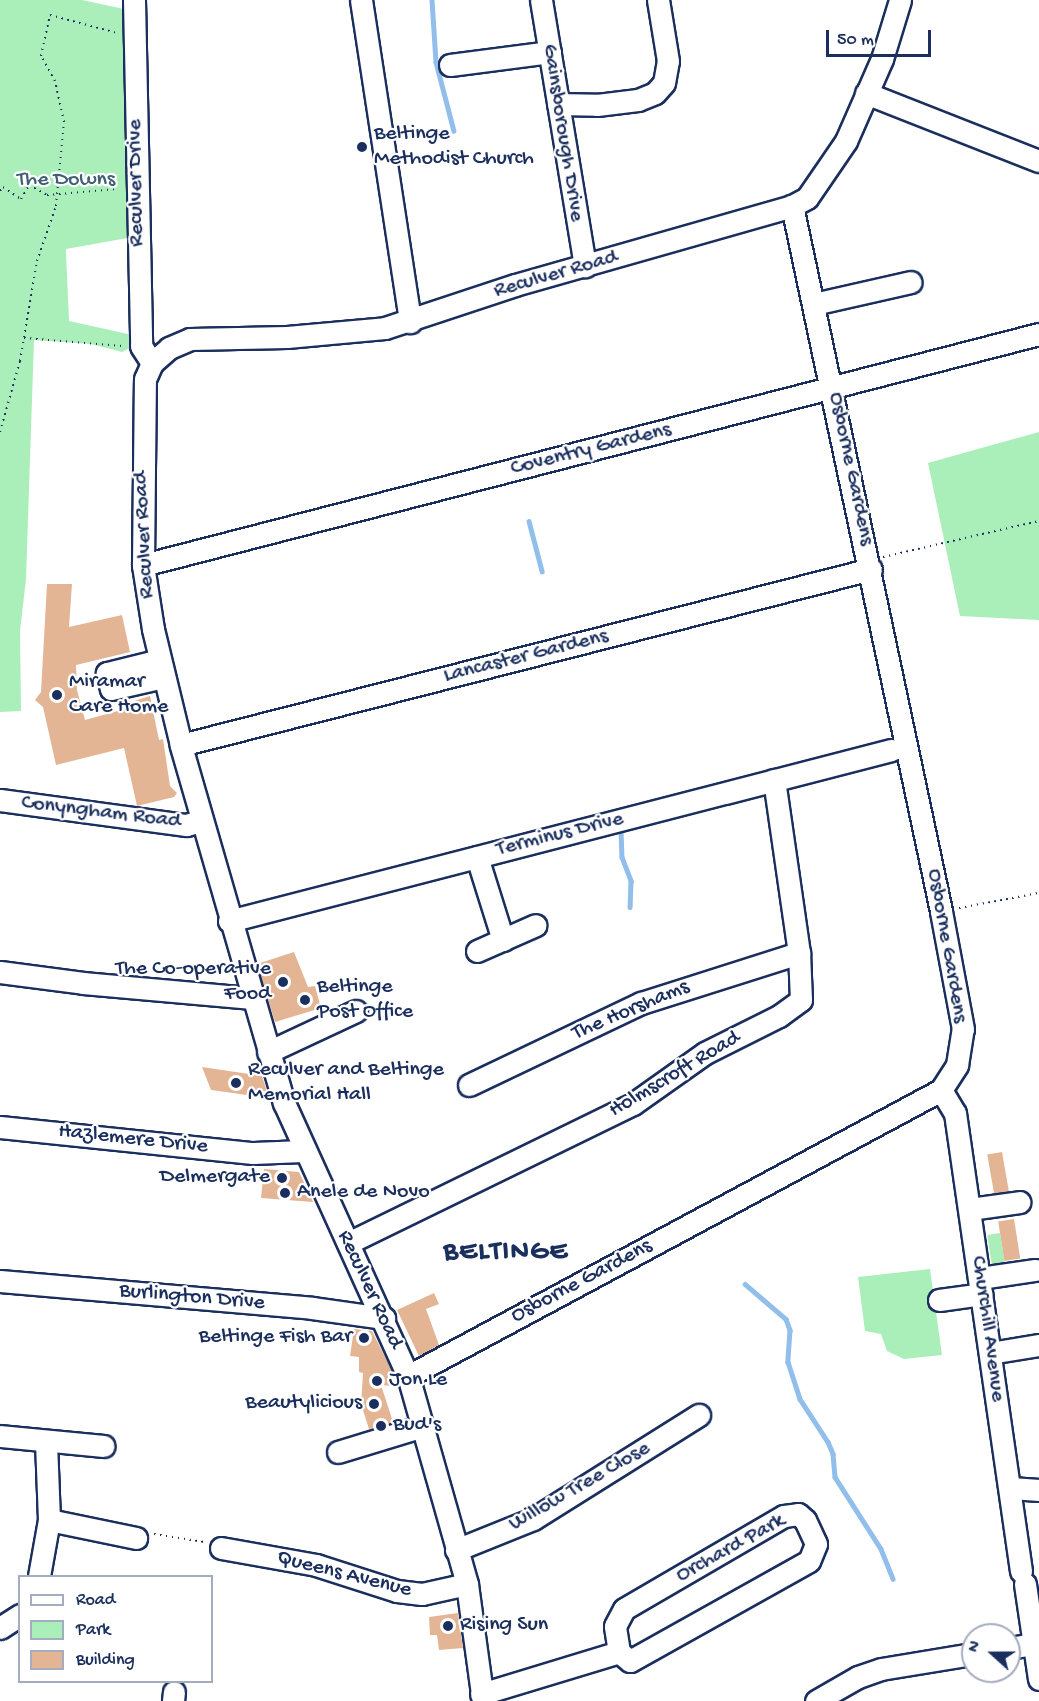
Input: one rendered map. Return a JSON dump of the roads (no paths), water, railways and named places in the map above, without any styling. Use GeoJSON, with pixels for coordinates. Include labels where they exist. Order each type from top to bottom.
{"type":"FeatureCollection","features":[{"type":"Feature","properties":{"kind":"street","name":"Reculver Drive"},"geometry":{"type":"LineString","coordinates":[[134,0],[127,189],[142,354]]}},
{"type":"Feature","properties":{"kind":"street"},"geometry":{"type":"LineString","coordinates":[[361,0],[410,322]]}},
{"type":"Feature","properties":{"kind":"street","name":"Gainsborough Drive"},"geometry":{"type":"LineString","coordinates":[[541,0],[585,266]]}},
{"type":"Feature","properties":{"kind":"street"},"geometry":{"type":"LineString","coordinates":[[558,104],[597,105],[638,100],[655,93],[664,83],[668,61],[658,0]]}},
{"type":"Feature","properties":{"kind":"street","name":"Reculver Road"},"geometry":{"type":"LineString","coordinates":[[482,1697],[467,1584],[408,1376],[384,1318],[303,1151],[268,1052],[229,921],[181,745],[162,669],[143,565],[142,404],[145,379],[142,354],[169,348],[190,339],[287,337],[410,322],[515,285],[792,206],[807,198],[846,141],[882,59],[900,0]]}},
{"type":"Feature","properties":{"kind":"street"},"geometry":{"type":"LineString","coordinates":[[450,65],[550,52]]}},
{"type":"Feature","properties":{"kind":"street"},"geometry":{"type":"LineString","coordinates":[[866,93],[1039,161]]}},
{"type":"Feature","properties":{"kind":"street","name":"Osborne Gardens"},"geometry":{"type":"LineString","coordinates":[[408,1376],[941,1089],[957,1065],[963,1029],[941,911],[833,388],[792,206]]}},
{"type":"Feature","properties":{"kind":"street"},"geometry":{"type":"LineString","coordinates":[[814,304],[911,282]]}},
{"type":"Feature","properties":{"kind":"street","name":"Coventry Gardens"},"geometry":{"type":"LineString","coordinates":[[143,565],[1039,334]]}},
{"type":"Feature","properties":{"kind":"street","name":"Lancaster Gardens"},"geometry":{"type":"LineString","coordinates":[[181,745],[870,564]]}},
{"type":"Feature","properties":{"kind":"street","name":"Terminus Drive"},"geometry":{"type":"LineString","coordinates":[[229,921],[891,750]]}},
{"type":"Feature","properties":{"kind":"street","name":"Holmscroft Road"},"geometry":{"type":"LineString","coordinates":[[348,1243],[633,1104],[705,1053],[778,1016],[801,1000],[799,953],[774,780]]}},
{"type":"Feature","properties":{"kind":"street","name":"Conyngham Road"},"geometry":{"type":"LineString","coordinates":[[0,800],[186,825],[201,821]]}},
{"type":"Feature","properties":{"kind":"street"},"geometry":{"type":"LineString","coordinates":[[477,857],[503,940]]}},
{"type":"Feature","properties":{"kind":"street"},"geometry":{"type":"LineString","coordinates":[[477,951],[536,925]]}},
{"type":"Feature","properties":{"kind":"street","name":"The Horshams"},"geometry":{"type":"LineString","coordinates":[[470,1085],[641,1003],[799,953]]}},
{"type":"Feature","properties":{"kind":"street"},"geometry":{"type":"LineString","coordinates":[[0,972],[83,983],[252,998]]}},
{"type":"Feature","properties":{"kind":"street"},"geometry":{"type":"LineString","coordinates":[[268,1052],[356,1011]]}},
{"type":"Feature","properties":{"kind":"street","name":"Churchill Avenue"},"geometry":{"type":"LineString","coordinates":[[941,1089],[955,1113],[1039,1679]]}},
{"type":"Feature","properties":{"kind":"street","name":"Hazlemere Drive"},"geometry":{"type":"LineString","coordinates":[[0,1127],[253,1153],[303,1151]]}},
{"type":"Feature","properties":{"kind":"street"},"geometry":{"type":"LineString","coordinates":[[969,1209],[1020,1202]]}},
{"type":"Feature","properties":{"kind":"street"},"geometry":{"type":"LineString","coordinates":[[939,1300],[1035,1270]]}},
{"type":"Feature","properties":{"kind":"street","name":"Burlington Drive"},"geometry":{"type":"LineString","coordinates":[[0,1281],[312,1308],[384,1318]]}},
{"type":"Feature","properties":{"kind":"street"},"geometry":{"type":"LineString","coordinates":[[990,1353],[1039,1346]]}},
{"type":"Feature","properties":{"kind":"street","name":"Willow Tree Close"},"geometry":{"type":"LineString","coordinates":[[456,1550],[533,1519],[699,1415]]}},
{"type":"Feature","properties":{"kind":"street"},"geometry":{"type":"LineString","coordinates":[[339,1452],[423,1426]]}},
{"type":"Feature","properties":{"kind":"street"},"geometry":{"type":"LineString","coordinates":[[0,1436],[46,1443],[104,1446]]}},
{"type":"Feature","properties":{"kind":"street"},"geometry":{"type":"LineString","coordinates":[[39,1575],[49,1520],[46,1443]]}},
{"type":"Feature","properties":{"kind":"street"},"geometry":{"type":"LineString","coordinates":[[1011,1488],[1039,1490]]}},
{"type":"Feature","properties":{"kind":"street","name":"Orchard Park"},"geometry":{"type":"LineString","coordinates":[[798,1514],[806,1520],[816,1544],[809,1561],[630,1661],[619,1652],[615,1626],[624,1609],[784,1516],[798,1514]]}},
{"type":"Feature","properties":{"kind":"street"},"geometry":{"type":"LineString","coordinates":[[49,1520],[136,1538]]}},
{"type":"Feature","properties":{"kind":"street","name":"Queens Avenue"},"geometry":{"type":"LineString","coordinates":[[221,1548],[316,1565],[397,1591],[422,1594],[467,1584]]}},
{"type":"Feature","properties":{"kind":"street"},"geometry":{"type":"LineString","coordinates":[[0,1628],[18,1616]]}},
{"type":"Feature","properties":{"kind":"street"},"geometry":{"type":"LineString","coordinates":[[1021,1646],[1033,1644]]}},
{"type":"Feature","properties":{"kind":"street","name":"Orchard Park"},"geometry":{"type":"LineString","coordinates":[[482,1697],[619,1652]]}},
{"type":"Feature","properties":{"kind":"street"},"geometry":{"type":"LineString","coordinates":[[816,1701],[858,1677],[881,1669],[961,1656]]}},
{"type":"Feature","properties":{"kind":"waterway"},"geometry":{"type":"LineString","coordinates":[[432,0],[436,62],[454,131]]}},
{"type":"Feature","properties":{"kind":"waterway"},"geometry":{"type":"LineString","coordinates":[[529,521],[542,571]]}},
{"type":"Feature","properties":{"kind":"waterway"},"geometry":{"type":"LineString","coordinates":[[621,830],[622,857],[631,881],[630,907]]}},
{"type":"Feature","properties":{"kind":"waterway"},"geometry":{"type":"LineString","coordinates":[[745,1284],[786,1319],[790,1330],[788,1362],[800,1399],[828,1442],[833,1454],[835,1477],[881,1549],[893,1579]]}},
{"type":"Feature","properties":{"kind":"place","name":"Beltinge Methodist Church"},"geometry":{"type":"Point","coordinates":[362,147]}},
{"type":"Feature","properties":{"kind":"place","name":"Miramar Care Home"},"geometry":{"type":"Point","coordinates":[57,695]}},
{"type":"Feature","properties":{"kind":"place","name":"The Co-operative Food"},"geometry":{"type":"Point","coordinates":[283,982]}},
{"type":"Feature","properties":{"kind":"place","name":"Beltinge Post Office"},"geometry":{"type":"Point","coordinates":[305,1000]}},
{"type":"Feature","properties":{"kind":"place","name":"Reculver and Beltinge Memorial Hall"},"geometry":{"type":"Point","coordinates":[236,1083]}},
{"type":"Feature","properties":{"kind":"place","name":"Delmergate"},"geometry":{"type":"Point","coordinates":[282,1178]}},
{"type":"Feature","properties":{"kind":"place","name":"Anele de Novo"},"geometry":{"type":"Point","coordinates":[285,1193]}},
{"type":"Feature","properties":{"kind":"place","name":"Beltinge Fish Bar"},"geometry":{"type":"Point","coordinates":[364,1338]}},
{"type":"Feature","properties":{"kind":"place","name":"Jon Le"},"geometry":{"type":"Point","coordinates":[377,1381]}},
{"type":"Feature","properties":{"kind":"place","name":"Beautylicious"},"geometry":{"type":"Point","coordinates":[374,1404]}},
{"type":"Feature","properties":{"kind":"place","name":"Bud's"},"geometry":{"type":"Point","coordinates":[381,1426]}},
{"type":"Feature","properties":{"kind":"place","name":"Rising Sun"},"geometry":{"type":"Point","coordinates":[448,1626]}},
{"type":"Feature","properties":{"kind":"district","name":"BELTINGE"},"geometry":{"type":"Point","coordinates":[506,1253]}},
{"type":"Feature","properties":{"kind":"park label","name":"The Downs"},"geometry":{"type":"Point","coordinates":[66,181]}}]}
